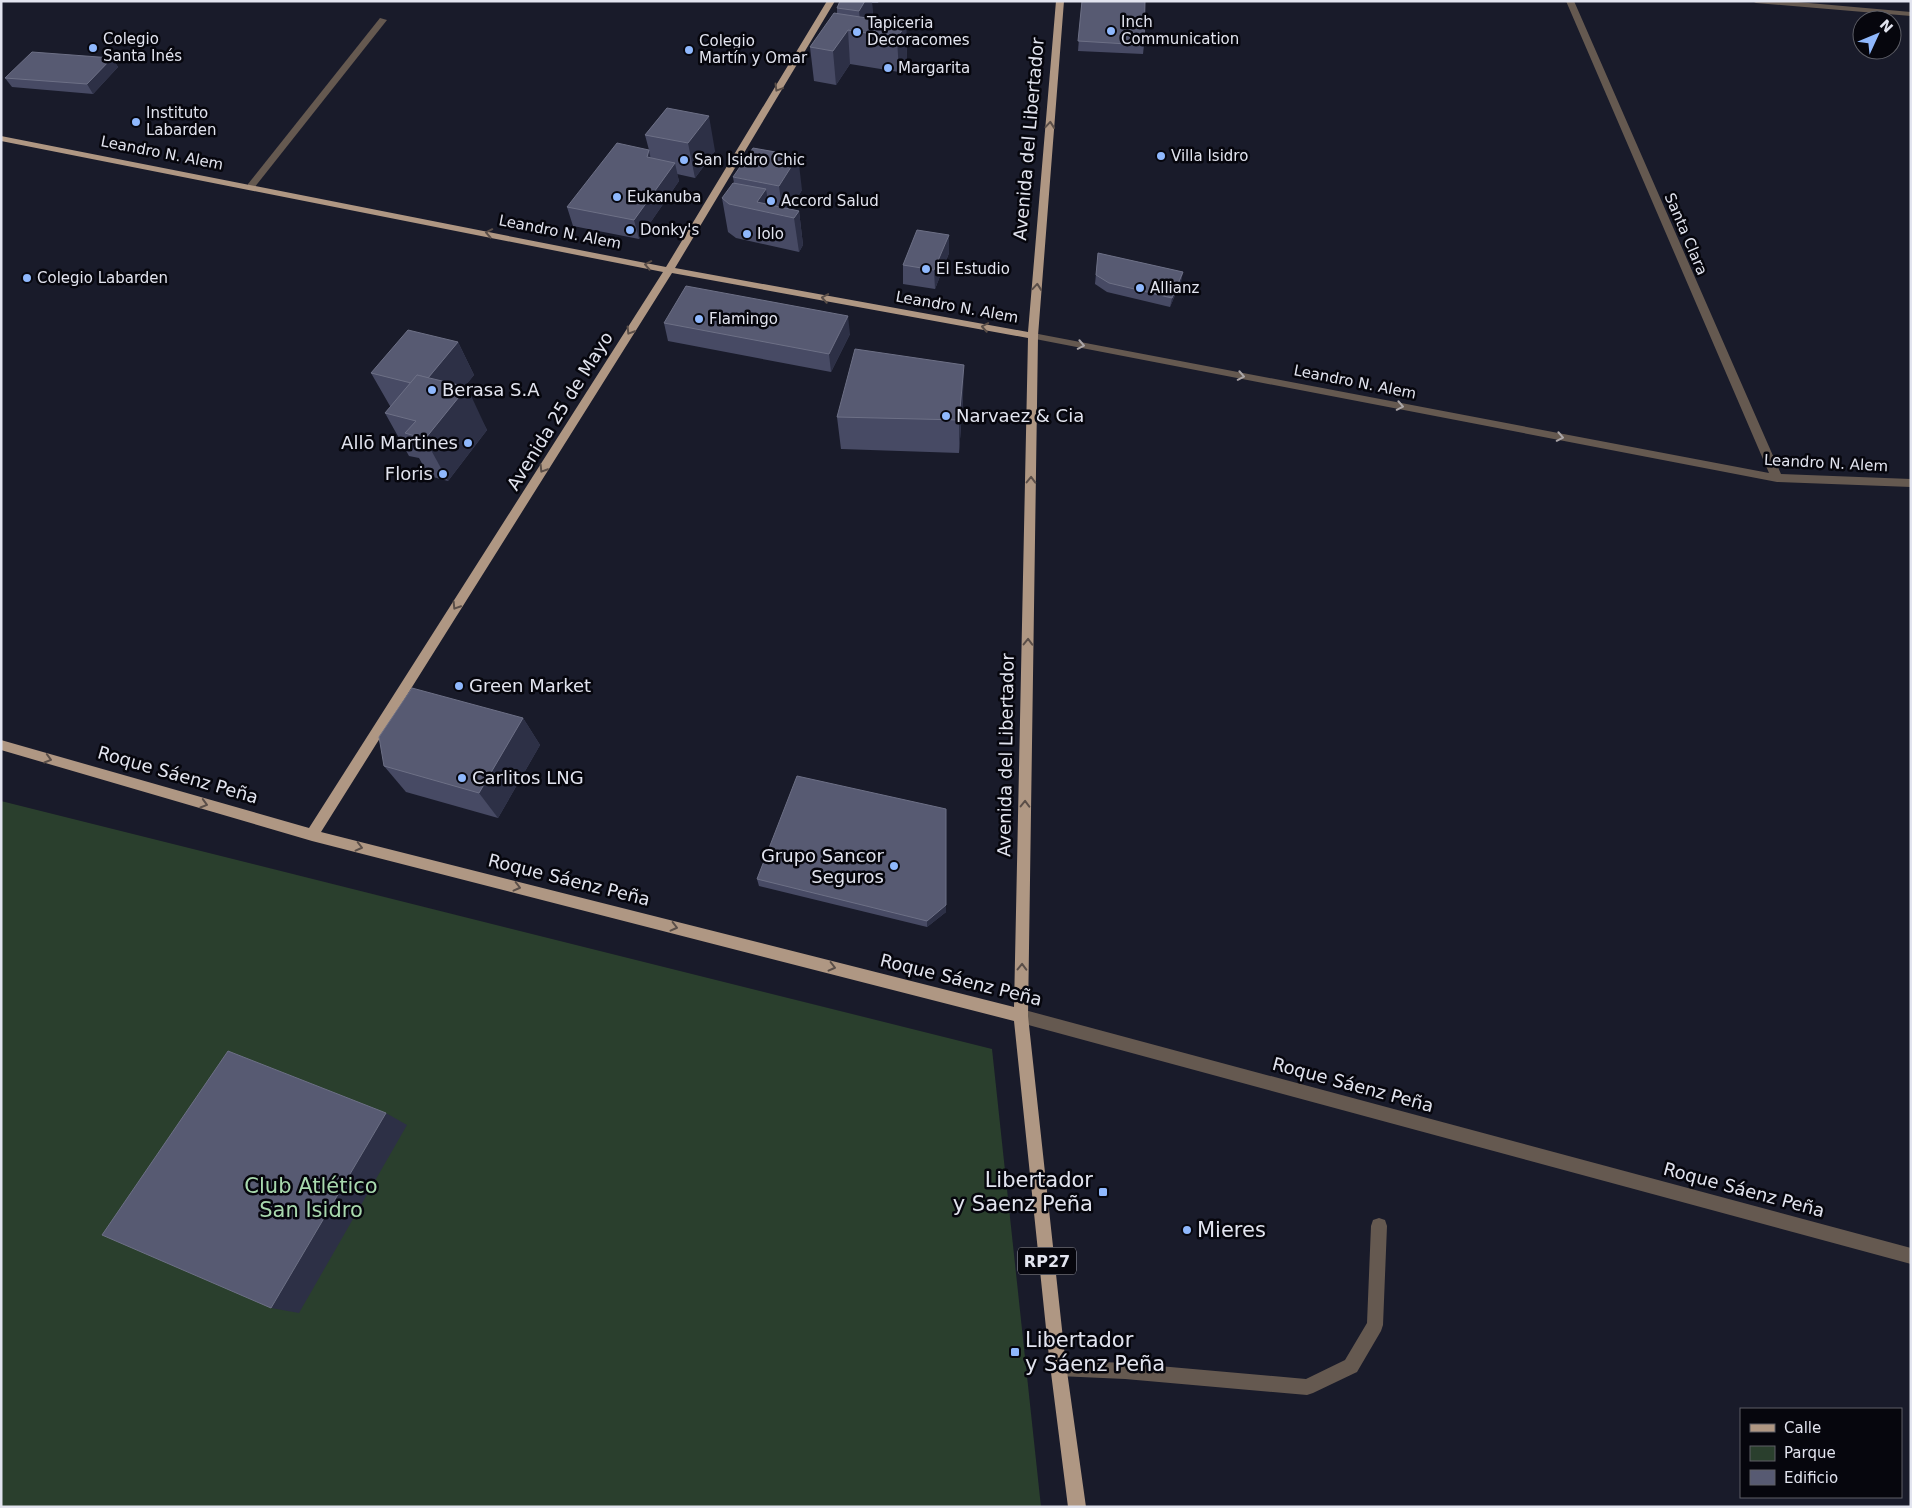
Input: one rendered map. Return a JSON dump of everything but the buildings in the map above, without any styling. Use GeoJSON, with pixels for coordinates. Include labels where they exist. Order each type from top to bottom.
{"type":"FeatureCollection","features":[{"type":"Feature","properties":{"kind":"main road","name":"Avenida 25 de Mayo"},"geometry":{"type":"LineString","coordinates":[[312,835],[669,270],[831,1]]}},
{"type":"Feature","properties":{"kind":"main road","name":"Avenida del Libertador"},"geometry":{"type":"LineString","coordinates":[[1060,1],[1033,336],[1021,1016],[1058,1368],[1076,1507]]}},
{"type":"Feature","properties":{"kind":"main road","name":"Leandro N. Alem"},"geometry":{"type":"LineString","coordinates":[[1,138],[669,270],[1033,336]]}},
{"type":"Feature","properties":{"kind":"main road","name":"Roque Sáenz Peña"},"geometry":{"type":"LineString","coordinates":[[1,745],[312,835],[1021,1016]]}},
{"type":"Feature","properties":{"kind":"street","name":"Santa Clara"},"geometry":{"type":"LineString","coordinates":[[1570,1],[1777,478]]}},
{"type":"Feature","properties":{"kind":"street"},"geometry":{"type":"LineString","coordinates":[[1756,1],[1911,14]]}},
{"type":"Feature","properties":{"kind":"street"},"geometry":{"type":"LineString","coordinates":[[251,186],[383,20]]}},
{"type":"Feature","properties":{"kind":"street","name":"Leandro N. Alem"},"geometry":{"type":"LineString","coordinates":[[1033,336],[1777,478],[1911,483]]}},
{"type":"Feature","properties":{"kind":"street","name":"Roque Sáenz Peña"},"geometry":{"type":"LineString","coordinates":[[1021,1016],[1911,1256]]}},
{"type":"Feature","properties":{"kind":"street"},"geometry":{"type":"LineString","coordinates":[[1058,1368],[1125,1371],[1307,1387],[1350,1366],[1375,1325],[1379,1226]]}},
{"type":"Feature","properties":{"kind":"green space","name":"Club Atlético San Isidro"},"geometry":{"type":"Polygon","coordinates":[[[1,801],[992,1049],[1041,1507],[1,1507],[1,801]]]}},
{"type":"Feature","properties":{"kind":"place","name":"Inch Communication"},"geometry":{"type":"Point","coordinates":[1111,31]}},
{"type":"Feature","properties":{"kind":"place","name":"Tapiceria Decoracomes"},"geometry":{"type":"Point","coordinates":[857,32]}},
{"type":"Feature","properties":{"kind":"place","name":"Colegio Santa Inés"},"geometry":{"type":"Point","coordinates":[93,48]}},
{"type":"Feature","properties":{"kind":"place","name":"Colegio Martín y Omar"},"geometry":{"type":"Point","coordinates":[689,50]}},
{"type":"Feature","properties":{"kind":"place","name":"Margarita"},"geometry":{"type":"Point","coordinates":[888,68]}},
{"type":"Feature","properties":{"kind":"place","name":"Instituto Labarden"},"geometry":{"type":"Point","coordinates":[136,122]}},
{"type":"Feature","properties":{"kind":"place","name":"Villa Isidro"},"geometry":{"type":"Point","coordinates":[1161,156]}},
{"type":"Feature","properties":{"kind":"place","name":"San Isidro Chic"},"geometry":{"type":"Point","coordinates":[684,160]}},
{"type":"Feature","properties":{"kind":"place","name":"Eukanuba"},"geometry":{"type":"Point","coordinates":[617,197]}},
{"type":"Feature","properties":{"kind":"place","name":"Accord Salud"},"geometry":{"type":"Point","coordinates":[771,201]}},
{"type":"Feature","properties":{"kind":"place","name":"Donky's"},"geometry":{"type":"Point","coordinates":[630,230]}},
{"type":"Feature","properties":{"kind":"place","name":"Iolo"},"geometry":{"type":"Point","coordinates":[747,234]}},
{"type":"Feature","properties":{"kind":"place","name":"El Estudio"},"geometry":{"type":"Point","coordinates":[926,269]}},
{"type":"Feature","properties":{"kind":"place","name":"Colegio Labarden"},"geometry":{"type":"Point","coordinates":[27,278]}},
{"type":"Feature","properties":{"kind":"place","name":"Allianz"},"geometry":{"type":"Point","coordinates":[1140,288]}},
{"type":"Feature","properties":{"kind":"place","name":"Flamingo"},"geometry":{"type":"Point","coordinates":[699,319]}},
{"type":"Feature","properties":{"kind":"place","name":"Berasa S.A"},"geometry":{"type":"Point","coordinates":[432,390]}},
{"type":"Feature","properties":{"kind":"place","name":"Narvaez & Cia"},"geometry":{"type":"Point","coordinates":[946,416]}},
{"type":"Feature","properties":{"kind":"place","name":"Allō Martines"},"geometry":{"type":"Point","coordinates":[468,443]}},
{"type":"Feature","properties":{"kind":"place","name":"Floris"},"geometry":{"type":"Point","coordinates":[443,474]}},
{"type":"Feature","properties":{"kind":"place","name":"Green Market"},"geometry":{"type":"Point","coordinates":[459,686]}},
{"type":"Feature","properties":{"kind":"place","name":"Carlitos LNG"},"geometry":{"type":"Point","coordinates":[462,778]}},
{"type":"Feature","properties":{"kind":"place","name":"Grupo Sancor Seguros"},"geometry":{"type":"Point","coordinates":[894,866]}},
{"type":"Feature","properties":{"kind":"place","name":"Libertador y Saenz Peña"},"geometry":{"type":"Point","coordinates":[1103,1192]}},
{"type":"Feature","properties":{"kind":"place","name":"Mieres"},"geometry":{"type":"Point","coordinates":[1187,1230]}},
{"type":"Feature","properties":{"kind":"place","name":"Libertador y Sáenz Peña"},"geometry":{"type":"Point","coordinates":[1015,1352]}}]}
